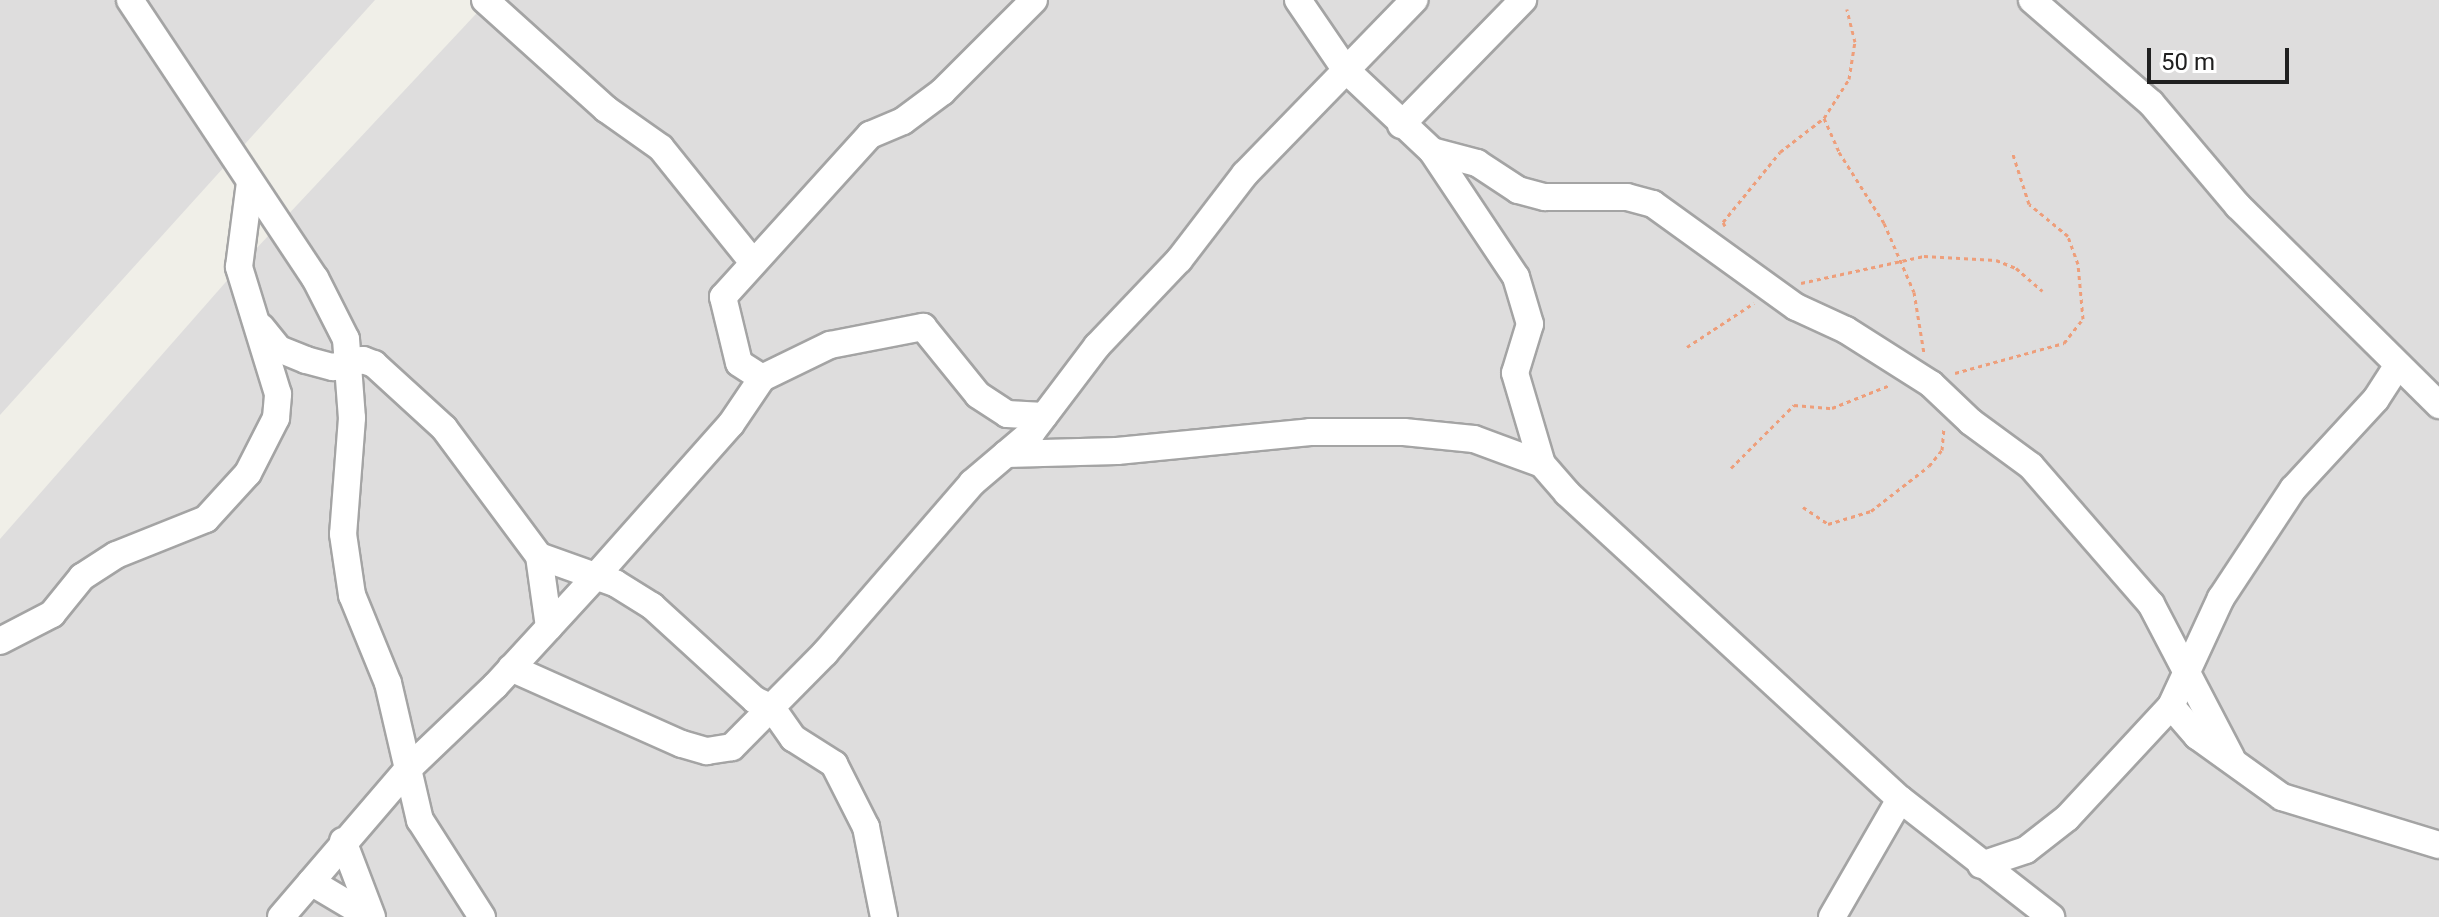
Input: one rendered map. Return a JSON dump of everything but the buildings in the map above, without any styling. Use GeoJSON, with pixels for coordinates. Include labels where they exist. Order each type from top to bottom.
{"type":"FeatureCollection","features":[{"type":"Feature","properties":{"kind":"street"},"geometry":{"type":"LineString","coordinates":[[130,0],[330,302],[346,339],[349,364],[345,569],[388,683],[420,820],[482,917]]}},
{"type":"Feature","properties":{"kind":"street"},"geometry":{"type":"LineString","coordinates":[[485,0],[606,109],[661,148],[752,261]]}},
{"type":"Feature","properties":{"kind":"street"},"geometry":{"type":"LineString","coordinates":[[762,378],[739,363],[723,313],[723,297],[752,261],[870,135],[903,121],[942,92],[1034,0]]}},
{"type":"Feature","properties":{"kind":"street"},"geometry":{"type":"LineString","coordinates":[[1298,0],[1345,69],[1432,151],[1480,217],[1525,300],[1530,324],[1515,373],[1542,464],[1567,493],[1900,799],[2051,917]]}},
{"type":"Feature","properties":{"kind":"street"},"geometry":{"type":"LineString","coordinates":[[511,668],[637,727],[707,751],[732,747],[772,708],[972,483],[1044,416],[1097,346],[1179,260],[1245,174],[1414,0]]}},
{"type":"Feature","properties":{"kind":"street"},"geometry":{"type":"LineString","coordinates":[[1401,125],[1523,0]]}},
{"type":"Feature","properties":{"kind":"street"},"geometry":{"type":"LineString","coordinates":[[2032,0],[2151,103],[2238,206],[2439,405]]}},
{"type":"Feature","properties":{"kind":"street"},"geometry":{"type":"LineString","coordinates":[[1432,151],[1477,163],[1518,190],[1545,197],[1627,197],[1653,204],[1775,292],[1920,377],[2031,466],[2151,604],[2231,757]]}},
{"type":"Feature","properties":{"kind":"street"},"geometry":{"type":"LineString","coordinates":[[0,641],[52,614],[82,577],[116,555],[206,519],[229,498],[276,418],[278,394],[239,267],[250,182]]}},
{"type":"Feature","properties":{"kind":"street"},"geometry":{"type":"LineString","coordinates":[[254,318],[279,349],[333,367],[363,360],[374,364],[444,428],[539,556],[549,627]]}},
{"type":"Feature","properties":{"kind":"street"},"geometry":{"type":"LineString","coordinates":[[281,917],[343,841],[408,769],[511,668],[596,576],[731,424],[762,378],[830,345],[923,327],[978,395],[1007,414],[1044,416]]}},
{"type":"Feature","properties":{"kind":"street"},"geometry":{"type":"LineString","coordinates":[[1981,865],[2026,850],[2067,818],[2171,706],[2189,675],[2221,598],[2293,489],[2376,399],[2398,365]]}},
{"type":"Feature","properties":{"kind":"street"},"geometry":{"type":"LineString","coordinates":[[1006,454],[1117,451],[1310,432],[1404,432],[1474,439],[1542,464]]}},
{"type":"Feature","properties":{"kind":"street"},"geometry":{"type":"LineString","coordinates":[[539,556],[596,576],[652,606],[745,692],[772,708],[793,738],[834,764],[849,788],[866,827],[884,917]]}},
{"type":"Feature","properties":{"kind":"street"},"geometry":{"type":"LineString","coordinates":[[2171,706],[2197,736],[2231,757],[2254,781],[2282,797],[2439,845]]}},
{"type":"Feature","properties":{"kind":"street"},"geometry":{"type":"LineString","coordinates":[[1832,917],[1900,799]]}},
{"type":"Feature","properties":{"kind":"street"},"geometry":{"type":"LineString","coordinates":[[343,841],[371,917]]}},
{"type":"Feature","properties":{"kind":"street"},"geometry":{"type":"LineString","coordinates":[[311,882],[371,917]]}},
{"type":"Feature","properties":{"kind":"path"},"geometry":{"type":"LineString","coordinates":[[1729,233],[1723,222],[1793,137],[1824,118],[1849,79],[1855,42],[1847,9]]}},
{"type":"Feature","properties":{"kind":"path"},"geometry":{"type":"LineString","coordinates":[[1731,468],[1794,405],[1832,408],[1874,394],[1899,379],[1980,370],[2056,347],[2083,319],[2078,264],[2068,236],[2029,204],[2012,151]]}},
{"type":"Feature","properties":{"kind":"path"},"geometry":{"type":"LineString","coordinates":[[1687,347],[1775,292],[1924,256],[1996,260],[2016,268],[2042,291]]}},
{"type":"Feature","properties":{"kind":"shaded area"},"geometry":{"type":"Polygon","coordinates":[[[0,0],[375,0],[0,415],[0,0]]]}},
{"type":"Feature","properties":{"kind":"shaded area"},"geometry":{"type":"Polygon","coordinates":[[[489,0],[2439,0],[2439,917],[0,917],[0,539],[239,267],[489,0]]]}}]}
